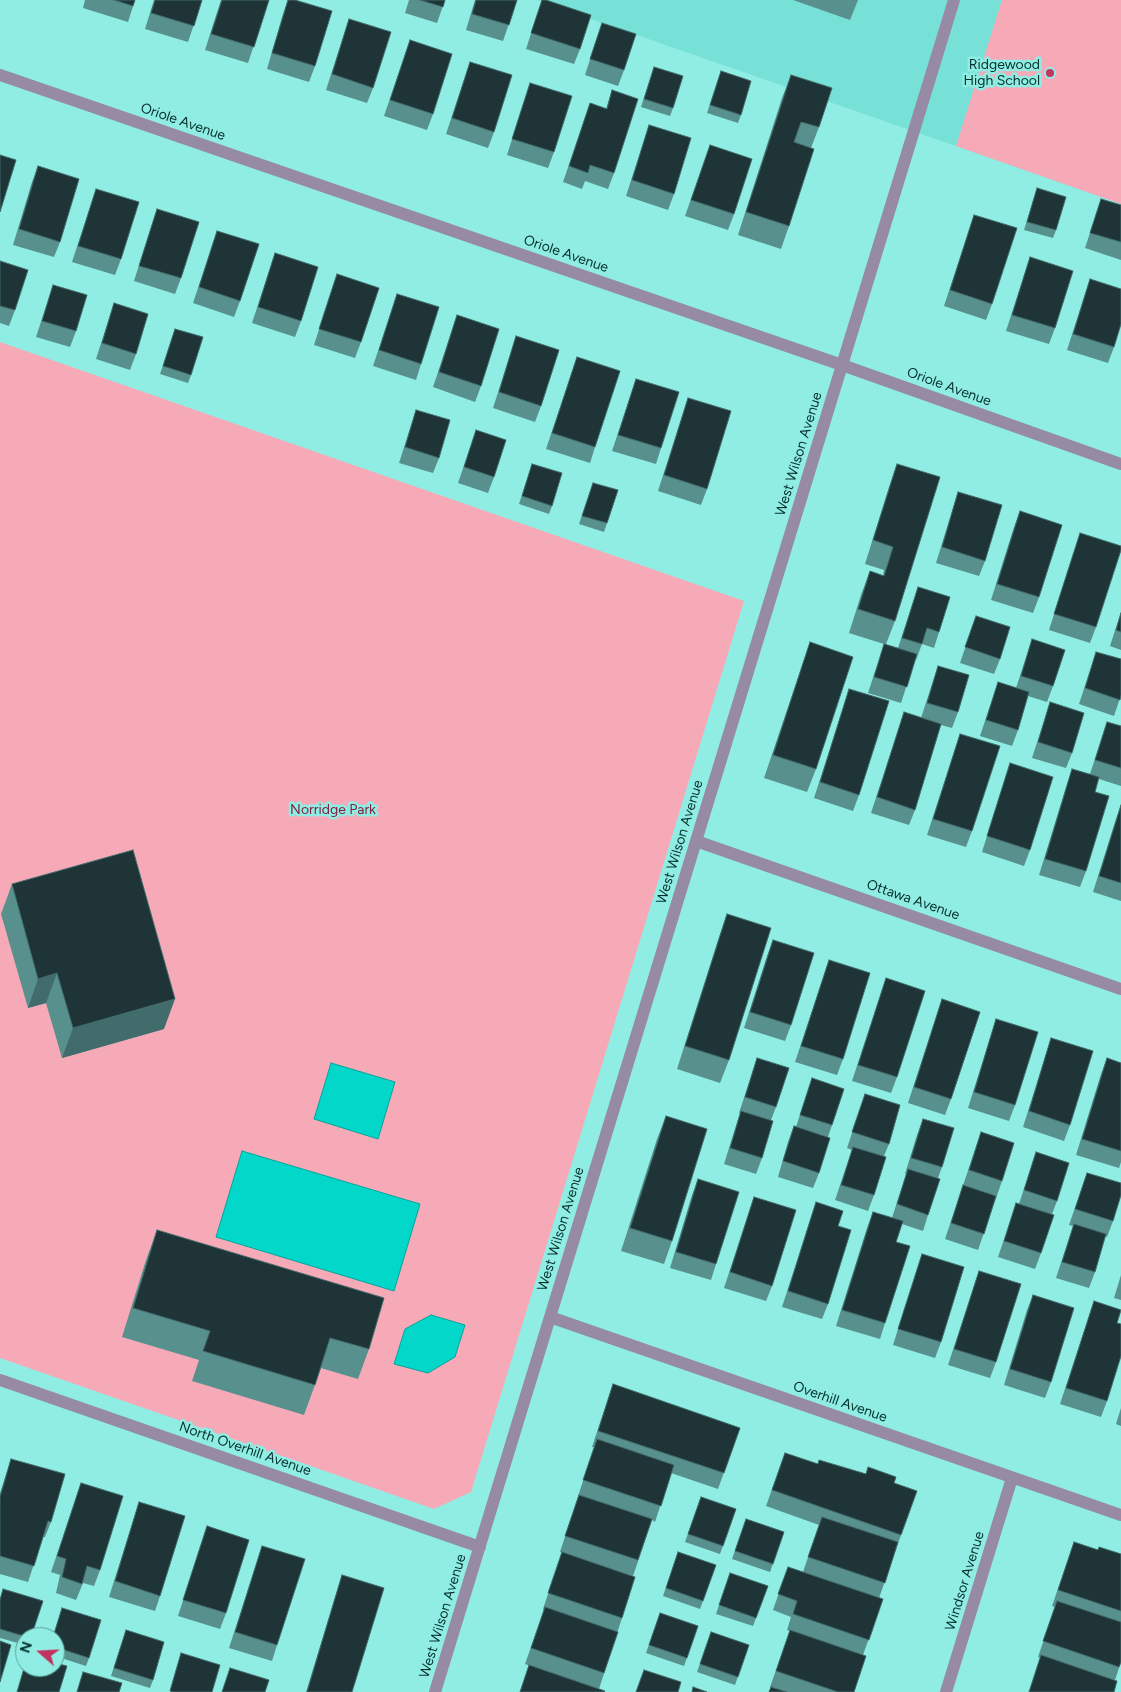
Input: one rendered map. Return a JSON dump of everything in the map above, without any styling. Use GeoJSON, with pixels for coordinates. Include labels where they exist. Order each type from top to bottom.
{"type":"FeatureCollection","features":[{"type":"Feature","properties":{"kind":"street","name":"West Wilson Avenue"},"geometry":{"type":"LineString","coordinates":[[435,1692],[954,0]]}},
{"type":"Feature","properties":{"kind":"street","name":"Oriole Avenue"},"geometry":{"type":"LineString","coordinates":[[0,75],[842,365],[1121,464]]}},
{"type":"Feature","properties":{"kind":"street","name":"Ottawa Avenue"},"geometry":{"type":"LineString","coordinates":[[696,841],[1121,989]]}},
{"type":"Feature","properties":{"kind":"street","name":"Overhill Avenue"},"geometry":{"type":"LineString","coordinates":[[550,1317],[1121,1516]]}},
{"type":"Feature","properties":{"kind":"street","name":"North Overhill Avenue"},"geometry":{"type":"LineString","coordinates":[[0,1380],[480,1547]]}},
{"type":"Feature","properties":{"kind":"street","name":"Windsor Avenue"},"geometry":{"type":"LineString","coordinates":[[946,1692],[1012,1478]]}},
{"type":"Feature","properties":{"kind":"shaded area"},"geometry":{"type":"Polygon","coordinates":[[[536,0],[1121,0],[1121,204],[956,146],[536,0]]]}},
{"type":"Feature","properties":{"kind":"shaded area"},"geometry":{"type":"Polygon","coordinates":[[[331,1063],[395,1082],[378,1139],[314,1119],[331,1063]]]}},
{"type":"Feature","properties":{"kind":"shaded area"},"geometry":{"type":"Polygon","coordinates":[[[242,1151],[420,1204],[394,1291],[216,1237],[242,1151]]]}},
{"type":"Feature","properties":{"kind":"shaded area"},"geometry":{"type":"Polygon","coordinates":[[[431,1315],[465,1325],[455,1357],[428,1373],[394,1364],[405,1329],[431,1315]]]}},
{"type":"Feature","properties":{"kind":"green space","name":"Ridgewood High School"},"geometry":{"type":"Polygon","coordinates":[[[1002,0],[1121,0],[1121,204],[956,146],[1002,0]]]}},
{"type":"Feature","properties":{"kind":"green space","name":"Norridge Park"},"geometry":{"type":"Polygon","coordinates":[[[0,342],[744,601],[471,1492],[434,1509],[0,1358],[0,342]]]}},
{"type":"Feature","properties":{"kind":"building"},"geometry":{"type":"Polygon","coordinates":[[[114,0],[135,0],[133,6],[114,0]]]}},
{"type":"Feature","properties":{"kind":"building"},"geometry":{"type":"Polygon","coordinates":[[[155,0],[202,0],[194,26],[151,13],[155,0]]]}},
{"type":"Feature","properties":{"kind":"building"},"geometry":{"type":"Polygon","coordinates":[[[222,0],[269,0],[254,47],[211,34],[222,0]]]}},
{"type":"Feature","properties":{"kind":"building"},"geometry":{"type":"Polygon","coordinates":[[[288,0],[295,0],[332,11],[315,66],[272,53],[288,0]]]}},
{"type":"Feature","properties":{"kind":"building"},"geometry":{"type":"Polygon","coordinates":[[[420,0],[445,0],[443,7],[420,0]]]}},
{"type":"Feature","properties":{"kind":"building"},"geometry":{"type":"Polygon","coordinates":[[[476,0],[517,0],[509,25],[472,14],[476,0]]]}},
{"type":"Feature","properties":{"kind":"building"},"geometry":{"type":"Polygon","coordinates":[[[542,0],[591,15],[580,49],[531,33],[542,0]]]}},
{"type":"Feature","properties":{"kind":"building"},"geometry":{"type":"Polygon","coordinates":[[[349,19],[391,32],[373,88],[332,74],[349,19]]]}},
{"type":"Feature","properties":{"kind":"building"},"geometry":{"type":"Polygon","coordinates":[[[602,23],[636,34],[624,70],[590,59],[602,23]]]}},
{"type":"Feature","properties":{"kind":"building"},"geometry":{"type":"Polygon","coordinates":[[[410,40],[452,54],[433,114],[390,100],[410,40]]]}},
{"type":"Feature","properties":{"kind":"building"},"geometry":{"type":"Polygon","coordinates":[[[470,62],[512,75],[494,132],[452,118],[470,62]]]}},
{"type":"Feature","properties":{"kind":"building"},"geometry":{"type":"Polygon","coordinates":[[[654,67],[683,76],[673,108],[644,99],[654,67]]]}},
{"type":"Feature","properties":{"kind":"building"},"geometry":{"type":"Polygon","coordinates":[[[721,71],[751,81],[741,115],[710,105],[721,71]]]}},
{"type":"Feature","properties":{"kind":"building"},"geometry":{"type":"Polygon","coordinates":[[[791,75],[832,88],[819,127],[801,122],[794,142],[814,149],[789,226],[746,212],[791,75]]]}},
{"type":"Feature","properties":{"kind":"building"},"geometry":{"type":"Polygon","coordinates":[[[530,83],[572,96],[554,152],[512,139],[530,83]]]}},
{"type":"Feature","properties":{"kind":"building"},"geometry":{"type":"Polygon","coordinates":[[[612,90],[638,99],[614,173],[590,165],[588,173],[569,166],[590,103],[607,109],[612,90]]]}},
{"type":"Feature","properties":{"kind":"building"},"geometry":{"type":"Polygon","coordinates":[[[649,125],[691,138],[674,194],[632,180],[649,125]]]}},
{"type":"Feature","properties":{"kind":"building"},"geometry":{"type":"Polygon","coordinates":[[[710,145],[752,159],[734,214],[691,200],[710,145]]]}},
{"type":"Feature","properties":{"kind":"building"},"geometry":{"type":"Polygon","coordinates":[[[0,155],[16,160],[0,212],[0,155]]]}},
{"type":"Feature","properties":{"kind":"building"},"geometry":{"type":"Polygon","coordinates":[[[38,166],[79,179],[60,242],[19,229],[38,166]]]}},
{"type":"Feature","properties":{"kind":"building"},"geometry":{"type":"Polygon","coordinates":[[[1037,188],[1066,197],[1056,230],[1027,222],[1037,188]]]}},
{"type":"Feature","properties":{"kind":"building"},"geometry":{"type":"Polygon","coordinates":[[[96,189],[139,202],[121,259],[78,246],[96,189]]]}},
{"type":"Feature","properties":{"kind":"building"},"geometry":{"type":"Polygon","coordinates":[[[1101,199],[1121,205],[1121,242],[1090,233],[1101,199]]]}},
{"type":"Feature","properties":{"kind":"building"},"geometry":{"type":"Polygon","coordinates":[[[157,209],[199,222],[181,278],[139,266],[157,209]]]}},
{"type":"Feature","properties":{"kind":"building"},"geometry":{"type":"Polygon","coordinates":[[[974,215],[1017,228],[992,304],[950,290],[974,215]]]}},
{"type":"Feature","properties":{"kind":"building"},"geometry":{"type":"Polygon","coordinates":[[[217,231],[259,244],[240,301],[199,287],[217,231]]]}},
{"type":"Feature","properties":{"kind":"building"},"geometry":{"type":"Polygon","coordinates":[[[275,253],[318,267],[301,321],[258,307],[275,253]]]}},
{"type":"Feature","properties":{"kind":"building"},"geometry":{"type":"Polygon","coordinates":[[[1030,257],[1073,271],[1055,328],[1012,315],[1030,257]]]}},
{"type":"Feature","properties":{"kind":"building"},"geometry":{"type":"Polygon","coordinates":[[[0,261],[28,270],[15,310],[0,306],[0,261]]]}},
{"type":"Feature","properties":{"kind":"building"},"geometry":{"type":"Polygon","coordinates":[[[337,274],[379,288],[361,342],[319,329],[337,274]]]}},
{"type":"Feature","properties":{"kind":"building"},"geometry":{"type":"Polygon","coordinates":[[[1090,279],[1121,289],[1121,324],[1114,347],[1073,334],[1090,279]]]}},
{"type":"Feature","properties":{"kind":"building"},"geometry":{"type":"Polygon","coordinates":[[[53,285],[87,295],[76,331],[42,321],[53,285]]]}},
{"type":"Feature","properties":{"kind":"building"},"geometry":{"type":"Polygon","coordinates":[[[397,294],[439,307],[421,364],[379,350],[397,294]]]}},
{"type":"Feature","properties":{"kind":"building"},"geometry":{"type":"Polygon","coordinates":[[[114,303],[148,314],[136,354],[102,343],[114,303]]]}},
{"type":"Feature","properties":{"kind":"building"},"geometry":{"type":"Polygon","coordinates":[[[457,315],[499,329],[481,386],[439,372],[457,315]]]}},
{"type":"Feature","properties":{"kind":"building"},"geometry":{"type":"Polygon","coordinates":[[[175,329],[203,337],[191,375],[163,366],[175,329]]]}},
{"type":"Feature","properties":{"kind":"building"},"geometry":{"type":"Polygon","coordinates":[[[516,336],[559,350],[541,406],[499,392],[516,336]]]}},
{"type":"Feature","properties":{"kind":"building"},"geometry":{"type":"Polygon","coordinates":[[[577,357],[620,371],[595,447],[552,433],[577,357]]]}},
{"type":"Feature","properties":{"kind":"building"},"geometry":{"type":"Polygon","coordinates":[[[636,379],[679,392],[661,448],[618,435],[636,379]]]}},
{"type":"Feature","properties":{"kind":"building"},"geometry":{"type":"Polygon","coordinates":[[[688,398],[731,411],[707,489],[664,475],[688,398]]]}},
{"type":"Feature","properties":{"kind":"building"},"geometry":{"type":"Polygon","coordinates":[[[416,410],[450,420],[439,458],[405,447],[416,410]]]}},
{"type":"Feature","properties":{"kind":"building"},"geometry":{"type":"Polygon","coordinates":[[[476,430],[506,440],[494,477],[464,467],[476,430]]]}},
{"type":"Feature","properties":{"kind":"building"},"geometry":{"type":"Polygon","coordinates":[[[532,464],[562,473],[552,506],[522,496],[532,464]]]}},
{"type":"Feature","properties":{"kind":"building"},"geometry":{"type":"Polygon","coordinates":[[[897,464],[940,477],[895,621],[858,609],[870,571],[884,576],[893,547],[873,540],[897,464]]]}},
{"type":"Feature","properties":{"kind":"building"},"geometry":{"type":"Polygon","coordinates":[[[593,483],[618,490],[607,523],[582,516],[593,483]]]}},
{"type":"Feature","properties":{"kind":"building"},"geometry":{"type":"Polygon","coordinates":[[[958,492],[1002,505],[985,561],[942,547],[958,492]]]}},
{"type":"Feature","properties":{"kind":"building"},"geometry":{"type":"Polygon","coordinates":[[[1020,511],[1062,525],[1039,597],[997,584],[1020,511]]]}},
{"type":"Feature","properties":{"kind":"building"},"geometry":{"type":"Polygon","coordinates":[[[1080,533],[1121,546],[1096,627],[1054,614],[1080,533]]]}},
{"type":"Feature","properties":{"kind":"building"},"geometry":{"type":"Polygon","coordinates":[[[918,587],[950,597],[939,632],[927,628],[922,644],[902,638],[918,587]]]}},
{"type":"Feature","properties":{"kind":"building"},"geometry":{"type":"Polygon","coordinates":[[[1121,613],[1121,632],[1116,630],[1121,613]]]}},
{"type":"Feature","properties":{"kind":"building"},"geometry":{"type":"Polygon","coordinates":[[[976,616],[1010,627],[1000,659],[965,647],[976,616]]]}},
{"type":"Feature","properties":{"kind":"building"},"geometry":{"type":"Polygon","coordinates":[[[1032,639],[1065,650],[1053,686],[1021,676],[1032,639]]]}},
{"type":"Feature","properties":{"kind":"building"},"geometry":{"type":"Polygon","coordinates":[[[810,642],[853,657],[816,769],[773,755],[810,642]]]}},
{"type":"Feature","properties":{"kind":"building"},"geometry":{"type":"Polygon","coordinates":[[[884,644],[917,654],[907,687],[874,677],[884,644]]]}},
{"type":"Feature","properties":{"kind":"building"},"geometry":{"type":"Polygon","coordinates":[[[1096,652],[1121,659],[1120,700],[1085,688],[1096,652]]]}},
{"type":"Feature","properties":{"kind":"building"},"geometry":{"type":"Polygon","coordinates":[[[938,666],[969,675],[958,712],[927,703],[938,666]]]}},
{"type":"Feature","properties":{"kind":"building"},"geometry":{"type":"Polygon","coordinates":[[[998,682],[1029,692],[1018,730],[986,720],[998,682]]]}},
{"type":"Feature","properties":{"kind":"building"},"geometry":{"type":"Polygon","coordinates":[[[849,689],[889,701],[859,795],[820,782],[849,689]]]}},
{"type":"Feature","properties":{"kind":"building"},"geometry":{"type":"Polygon","coordinates":[[[1050,702],[1084,713],[1072,753],[1038,742],[1050,702]]]}},
{"type":"Feature","properties":{"kind":"building"},"geometry":{"type":"Polygon","coordinates":[[[904,712],[941,724],[915,810],[877,797],[904,712]]]}},
{"type":"Feature","properties":{"kind":"building"},"geometry":{"type":"Polygon","coordinates":[[[1107,722],[1121,726],[1121,768],[1095,760],[1107,722]]]}},
{"type":"Feature","properties":{"kind":"building"},"geometry":{"type":"Polygon","coordinates":[[[960,734],[1000,746],[972,831],[933,819],[960,734]]]}},
{"type":"Feature","properties":{"kind":"building"},"geometry":{"type":"Polygon","coordinates":[[[1010,763],[1053,777],[1030,850],[987,836],[1010,763]]]}},
{"type":"Feature","properties":{"kind":"building"},"geometry":{"type":"Polygon","coordinates":[[[1072,769],[1099,777],[1095,792],[1109,796],[1086,871],[1045,859],[1072,769]]]}},
{"type":"Feature","properties":{"kind":"building"},"geometry":{"type":"Polygon","coordinates":[[[1121,805],[1121,883],[1099,876],[1121,805]]]}},
{"type":"Feature","properties":{"kind":"building"},"geometry":{"type":"Polygon","coordinates":[[[133,850],[175,999],[73,1028],[57,973],[38,979],[12,884],[133,850]]]}},
{"type":"Feature","properties":{"kind":"building"},"geometry":{"type":"Polygon","coordinates":[[[727,914],[771,928],[729,1060],[685,1046],[727,914]]]}},
{"type":"Feature","properties":{"kind":"building"},"geometry":{"type":"Polygon","coordinates":[[[773,940],[814,953],[791,1025],[750,1012],[773,940]]]}},
{"type":"Feature","properties":{"kind":"building"},"geometry":{"type":"Polygon","coordinates":[[[829,960],[870,973],[843,1059],[801,1046],[829,960]]]}},
{"type":"Feature","properties":{"kind":"building"},"geometry":{"type":"Polygon","coordinates":[[[886,978],[925,991],[897,1077],[858,1065],[886,978]]]}},
{"type":"Feature","properties":{"kind":"building"},"geometry":{"type":"Polygon","coordinates":[[[942,999],[980,1012],[951,1099],[914,1087],[942,999]]]}},
{"type":"Feature","properties":{"kind":"building"},"geometry":{"type":"Polygon","coordinates":[[[996,1019],[1038,1032],[1015,1105],[974,1092],[996,1019]]]}},
{"type":"Feature","properties":{"kind":"building"},"geometry":{"type":"Polygon","coordinates":[[[1051,1038],[1093,1051],[1070,1125],[1029,1111],[1051,1038]]]}},
{"type":"Feature","properties":{"kind":"building"},"geometry":{"type":"Polygon","coordinates":[[[757,1058],[789,1068],[776,1107],[745,1097],[757,1058]]]}},
{"type":"Feature","properties":{"kind":"building"},"geometry":{"type":"Polygon","coordinates":[[[1107,1058],[1121,1063],[1121,1151],[1082,1139],[1107,1058]]]}},
{"type":"Feature","properties":{"kind":"building"},"geometry":{"type":"Polygon","coordinates":[[[812,1078],[844,1089],[832,1125],[800,1115],[812,1078]]]}},
{"type":"Feature","properties":{"kind":"building"},"geometry":{"type":"Polygon","coordinates":[[[865,1094],[900,1105],[889,1144],[852,1132],[865,1094]]]}},
{"type":"Feature","properties":{"kind":"building"},"geometry":{"type":"Polygon","coordinates":[[[741,1111],[773,1121],[762,1158],[730,1148],[741,1111]]]}},
{"type":"Feature","properties":{"kind":"building"},"geometry":{"type":"Polygon","coordinates":[[[666,1116],[707,1129],[672,1241],[630,1228],[666,1116]]]}},
{"type":"Feature","properties":{"kind":"building"},"geometry":{"type":"Polygon","coordinates":[[[923,1119],[954,1128],[942,1167],[911,1158],[923,1119]]]}},
{"type":"Feature","properties":{"kind":"building"},"geometry":{"type":"Polygon","coordinates":[[[794,1126],[830,1138],[819,1173],[783,1161],[794,1126]]]}},
{"type":"Feature","properties":{"kind":"building"},"geometry":{"type":"Polygon","coordinates":[[[981,1132],[1014,1143],[1002,1181],[969,1170],[981,1132]]]}},
{"type":"Feature","properties":{"kind":"building"},"geometry":{"type":"Polygon","coordinates":[[[853,1147],[886,1157],[874,1195],[841,1185],[853,1147]]]}},
{"type":"Feature","properties":{"kind":"building"},"geometry":{"type":"Polygon","coordinates":[[[1036,1152],[1069,1163],[1057,1201],[1024,1190],[1036,1152]]]}},
{"type":"Feature","properties":{"kind":"building"},"geometry":{"type":"Polygon","coordinates":[[[908,1169],[940,1179],[928,1215],[897,1204],[908,1169]]]}},
{"type":"Feature","properties":{"kind":"building"},"geometry":{"type":"Polygon","coordinates":[[[1087,1173],[1121,1183],[1121,1195],[1113,1221],[1075,1209],[1087,1173]]]}},
{"type":"Feature","properties":{"kind":"building"},"geometry":{"type":"Polygon","coordinates":[[[698,1179],[739,1192],[716,1264],[676,1252],[698,1179]]]}},
{"type":"Feature","properties":{"kind":"building"},"geometry":{"type":"Polygon","coordinates":[[[963,1185],[996,1196],[984,1234],[951,1223],[963,1185]]]}},
{"type":"Feature","properties":{"kind":"building"},"geometry":{"type":"Polygon","coordinates":[[[754,1197],[796,1210],[772,1286],[730,1272],[754,1197]]]}},
{"type":"Feature","properties":{"kind":"building"},"geometry":{"type":"Polygon","coordinates":[[[816,1202],[843,1211],[838,1226],[851,1230],[828,1304],[788,1291],[816,1202]]]}},
{"type":"Feature","properties":{"kind":"building"},"geometry":{"type":"Polygon","coordinates":[[[1016,1203],[1054,1215],[1041,1253],[1004,1241],[1016,1203]]]}},
{"type":"Feature","properties":{"kind":"building"},"geometry":{"type":"Polygon","coordinates":[[[873,1212],[903,1221],[896,1242],[910,1246],[885,1323],[842,1310],[873,1212]]]}},
{"type":"Feature","properties":{"kind":"building"},"geometry":{"type":"Polygon","coordinates":[[[1074,1224],[1106,1234],[1095,1272],[1062,1262],[1074,1224]]]}},
{"type":"Feature","properties":{"kind":"building"},"geometry":{"type":"Polygon","coordinates":[[[157,1230],[384,1298],[369,1349],[330,1338],[315,1385],[203,1351],[210,1331],[133,1308],[157,1230]]]}},
{"type":"Feature","properties":{"kind":"building"},"geometry":{"type":"Polygon","coordinates":[[[922,1254],[964,1267],[941,1342],[898,1329],[922,1254]]]}},
{"type":"Feature","properties":{"kind":"building"},"geometry":{"type":"Polygon","coordinates":[[[979,1271],[1021,1284],[996,1362],[954,1349],[979,1271]]]}},
{"type":"Feature","properties":{"kind":"building"},"geometry":{"type":"Polygon","coordinates":[[[1033,1295],[1074,1308],[1051,1382],[1010,1369],[1033,1295]]]}},
{"type":"Feature","properties":{"kind":"building"},"geometry":{"type":"Polygon","coordinates":[[[1094,1301],[1121,1310],[1117,1323],[1121,1324],[1121,1356],[1107,1401],[1066,1388],[1094,1301]]]}},
{"type":"Feature","properties":{"kind":"building"},"geometry":{"type":"Polygon","coordinates":[[[613,1384],[740,1428],[724,1473],[598,1431],[613,1384]]]}},
{"type":"Feature","properties":{"kind":"building"},"geometry":{"type":"Polygon","coordinates":[[[597,1439],[674,1465],[661,1506],[583,1480],[597,1439]]]}},
{"type":"Feature","properties":{"kind":"building"},"geometry":{"type":"Polygon","coordinates":[[[785,1453],[818,1464],[819,1460],[866,1474],[868,1467],[896,1477],[894,1483],[917,1491],[901,1535],[772,1490],[785,1453]]]}},
{"type":"Feature","properties":{"kind":"building"},"geometry":{"type":"Polygon","coordinates":[[[11,1459],[65,1474],[51,1522],[48,1521],[34,1566],[0,1556],[0,1497],[11,1459]]]}},
{"type":"Feature","properties":{"kind":"building"},"geometry":{"type":"Polygon","coordinates":[[[81,1483],[123,1496],[100,1570],[87,1566],[82,1584],[62,1577],[66,1559],[57,1556],[81,1483]]]}},
{"type":"Feature","properties":{"kind":"building"},"geometry":{"type":"Polygon","coordinates":[[[579,1495],[652,1519],[638,1560],[565,1536],[579,1495]]]}},
{"type":"Feature","properties":{"kind":"building"},"geometry":{"type":"Polygon","coordinates":[[[701,1497],[736,1509],[723,1546],[688,1534],[701,1497]]]}},
{"type":"Feature","properties":{"kind":"building"},"geometry":{"type":"Polygon","coordinates":[[[139,1502],[185,1516],[160,1596],[115,1581],[139,1502]]]}},
{"type":"Feature","properties":{"kind":"building"},"geometry":{"type":"Polygon","coordinates":[[[822,1517],[898,1542],[885,1583],[808,1557],[822,1517]]]}},
{"type":"Feature","properties":{"kind":"building"},"geometry":{"type":"Polygon","coordinates":[[[746,1519],[784,1532],[773,1564],[735,1551],[746,1519]]]}},
{"type":"Feature","properties":{"kind":"building"},"geometry":{"type":"Polygon","coordinates":[[[207,1526],[249,1540],[226,1613],[183,1600],[207,1526]]]}},
{"type":"Feature","properties":{"kind":"building"},"geometry":{"type":"Polygon","coordinates":[[[1074,1542],[1098,1550],[1099,1547],[1121,1554],[1121,1611],[1058,1590],[1074,1542]]]}},
{"type":"Feature","properties":{"kind":"building"},"geometry":{"type":"Polygon","coordinates":[[[262,1546],[305,1559],[277,1645],[235,1632],[262,1546]]]}},
{"type":"Feature","properties":{"kind":"building"},"geometry":{"type":"Polygon","coordinates":[[[562,1552],[635,1577],[622,1618],[548,1593],[562,1552]]]}},
{"type":"Feature","properties":{"kind":"building"},"geometry":{"type":"Polygon","coordinates":[[[678,1552],[716,1565],[703,1601],[666,1588],[678,1552]]]}},
{"type":"Feature","properties":{"kind":"building"},"geometry":{"type":"Polygon","coordinates":[[[788,1567],[883,1599],[869,1640],[793,1614],[797,1601],[778,1594],[788,1567]]]}},
{"type":"Feature","properties":{"kind":"building"},"geometry":{"type":"Polygon","coordinates":[[[730,1573],[768,1586],[756,1618],[719,1605],[730,1573]]]}},
{"type":"Feature","properties":{"kind":"building"},"geometry":{"type":"Polygon","coordinates":[[[342,1575],[384,1588],[352,1692],[307,1692],[342,1575]]]}},
{"type":"Feature","properties":{"kind":"building"},"geometry":{"type":"Polygon","coordinates":[[[3,1589],[43,1601],[34,1627],[15,1627],[15,1633],[0,1629],[0,1600],[3,1589]]]}},
{"type":"Feature","properties":{"kind":"building"},"geometry":{"type":"Polygon","coordinates":[[[1057,1601],[1121,1622],[1121,1662],[1119,1667],[1043,1641],[1057,1601]]]}},
{"type":"Feature","properties":{"kind":"building"},"geometry":{"type":"Polygon","coordinates":[[[545,1607],[618,1632],[604,1673],[531,1648],[545,1607]]]}},
{"type":"Feature","properties":{"kind":"building"},"geometry":{"type":"Polygon","coordinates":[[[62,1608],[101,1620],[89,1658],[65,1650],[65,1627],[56,1627],[62,1608]]]}},
{"type":"Feature","properties":{"kind":"building"},"geometry":{"type":"Polygon","coordinates":[[[660,1613],[698,1626],[687,1658],[649,1645],[660,1613]]]}},
{"type":"Feature","properties":{"kind":"building"},"geometry":{"type":"Polygon","coordinates":[[[126,1630],[164,1642],[153,1680],[114,1668],[126,1630]]]}},
{"type":"Feature","properties":{"kind":"building"},"geometry":{"type":"Polygon","coordinates":[[[790,1630],[866,1656],[854,1692],[838,1692],[776,1671],[790,1630]]]}},
{"type":"Feature","properties":{"kind":"building"},"geometry":{"type":"Polygon","coordinates":[[[711,1632],[749,1645],[738,1677],[700,1664],[711,1632]]]}},
{"type":"Feature","properties":{"kind":"building"},"geometry":{"type":"Polygon","coordinates":[[[0,1641],[11,1645],[0,1682],[0,1641]]]}},
{"type":"Feature","properties":{"kind":"building"},"geometry":{"type":"Polygon","coordinates":[[[181,1653],[220,1665],[212,1692],[170,1691],[181,1653]]]}},
{"type":"Feature","properties":{"kind":"building"},"geometry":{"type":"Polygon","coordinates":[[[1041,1655],[1117,1681],[1114,1692],[1029,1692],[1041,1655]]]}},
{"type":"Feature","properties":{"kind":"building"},"geometry":{"type":"Polygon","coordinates":[[[529,1665],[605,1691],[520,1692],[529,1665]]]}},
{"type":"Feature","properties":{"kind":"building"},"geometry":{"type":"Polygon","coordinates":[[[230,1668],[269,1680],[265,1692],[222,1692],[230,1668]]]}},
{"type":"Feature","properties":{"kind":"building"},"geometry":{"type":"Polygon","coordinates":[[[644,1670],[681,1682],[678,1692],[636,1692],[644,1670]]]}},
{"type":"Feature","properties":{"kind":"building"},"geometry":{"type":"Polygon","coordinates":[[[83,1672],[122,1683],[119,1692],[77,1692],[83,1672]]]}},
{"type":"Feature","properties":{"kind":"building"},"geometry":{"type":"Polygon","coordinates":[[[21,1677],[64,1677],[59,1692],[17,1692],[21,1677]]]}},
{"type":"Feature","properties":{"kind":"building"},"geometry":{"type":"Polygon","coordinates":[[[693,1687],[707,1692],[692,1692],[693,1687]]]}},
{"type":"Feature","properties":{"kind":"building"},"geometry":{"type":"Polygon","coordinates":[[[771,1687],[787,1692],[769,1692],[771,1687]]]}},
{"type":"Feature","properties":{"kind":"place","name":"Ridgewood High School"},"geometry":{"type":"Point","coordinates":[1050,73]}}]}
